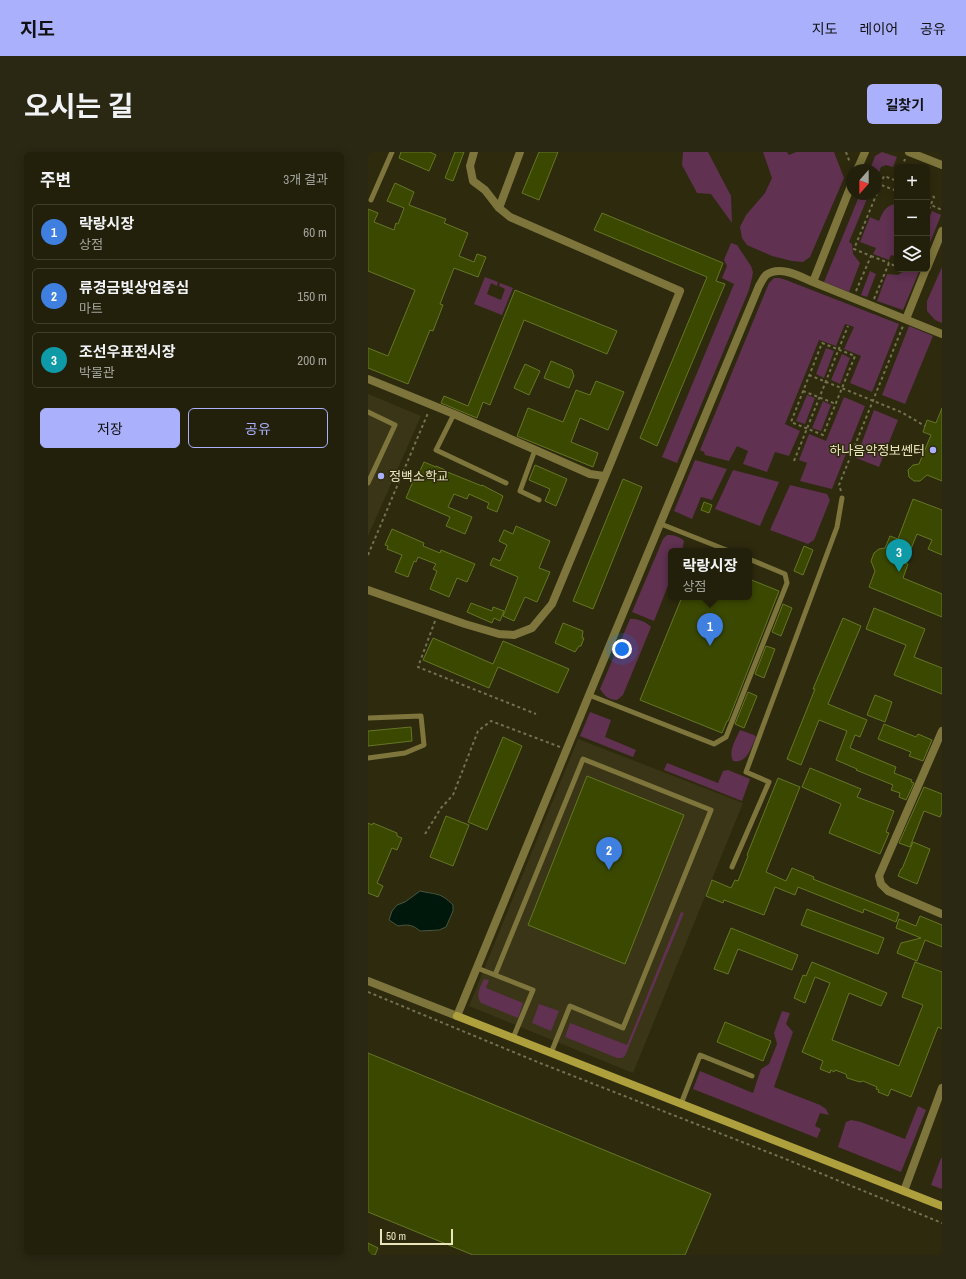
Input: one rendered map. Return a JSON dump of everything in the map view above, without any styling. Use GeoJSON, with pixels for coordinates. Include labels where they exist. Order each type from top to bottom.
{"type":"FeatureCollection","features":[{"type":"Feature","properties":{"kind":"main road"},"geometry":{"type":"LineString","coordinates":[[457,1016],[942,1206]]}},
{"type":"Feature","properties":{"kind":"street"},"geometry":{"type":"LineString","coordinates":[[368,590],[438,615],[499,634],[514,635],[532,628],[552,604],[680,291],[510,217],[499,208],[485,190],[474,180],[470,166],[474,152]]}},
{"type":"Feature","properties":{"kind":"street"},"geometry":{"type":"LineString","coordinates":[[499,208],[520,152]]}},
{"type":"Feature","properties":{"kind":"street"},"geometry":{"type":"LineString","coordinates":[[860,164],[865,152]]}},
{"type":"Feature","properties":{"kind":"street"},"geometry":{"type":"LineString","coordinates":[[909,152],[942,165]]}},
{"type":"Feature","properties":{"kind":"street"},"geometry":{"type":"LineString","coordinates":[[812,282],[846,198]]}},
{"type":"Feature","properties":{"kind":"street"},"geometry":{"type":"LineString","coordinates":[[930,261],[942,231]]}},
{"type":"Feature","properties":{"kind":"street"},"geometry":{"type":"LineString","coordinates":[[368,981],[457,1016],[759,286],[766,276],[777,270],[789,272],[942,334]]}},
{"type":"Feature","properties":{"kind":"street"},"geometry":{"type":"LineString","coordinates":[[906,320],[925,272]]}},
{"type":"Feature","properties":{"kind":"street"},"geometry":{"type":"LineString","coordinates":[[368,379],[454,414],[590,474],[604,476]]}},
{"type":"Feature","properties":{"kind":"street"},"geometry":{"type":"LineString","coordinates":[[942,731],[879,876],[881,884],[888,892],[942,914]]}},
{"type":"Feature","properties":{"kind":"street"},"geometry":{"type":"LineString","coordinates":[[904,1192],[942,1088]]}},
{"type":"Feature","properties":{"kind":"lane"},"geometry":{"type":"LineString","coordinates":[[371,200],[392,152]]}},
{"type":"Feature","properties":{"kind":"lane"},"geometry":{"type":"LineString","coordinates":[[368,412],[395,425],[368,483]]}},
{"type":"Feature","properties":{"kind":"lane"},"geometry":{"type":"LineString","coordinates":[[454,414],[436,450],[506,483]]}},
{"type":"Feature","properties":{"kind":"lane"},"geometry":{"type":"LineString","coordinates":[[535,450],[520,492],[539,500]]}},
{"type":"Feature","properties":{"kind":"lane"},"geometry":{"type":"LineString","coordinates":[[732,867],[769,782],[746,772],[837,526],[842,498]]}},
{"type":"Feature","properties":{"kind":"lane"},"geometry":{"type":"LineString","coordinates":[[661,524],[721,548]]}},
{"type":"Feature","properties":{"kind":"lane"},"geometry":{"type":"LineString","coordinates":[[589,695],[714,744],[726,737],[787,583],[785,574],[752,560]]}},
{"type":"Feature","properties":{"kind":"lane"},"geometry":{"type":"LineString","coordinates":[[368,718],[421,716],[424,745],[405,753],[368,758]]}},
{"type":"Feature","properties":{"kind":"lane"},"geometry":{"type":"LineString","coordinates":[[495,975],[583,759],[711,810],[623,1028],[570,1006],[551,1053]]}},
{"type":"Feature","properties":{"kind":"lane"},"geometry":{"type":"LineString","coordinates":[[477,968],[533,990],[513,1038]]}},
{"type":"Feature","properties":{"kind":"lane"},"geometry":{"type":"LineString","coordinates":[[681,1104],[700,1055],[752,1076]]}},
{"type":"Feature","properties":{"kind":"path"},"geometry":{"type":"LineString","coordinates":[[846,152],[851,164]]}},
{"type":"Feature","properties":{"kind":"path"},"geometry":{"type":"LineString","coordinates":[[882,180],[884,176],[894,179]]}},
{"type":"Feature","properties":{"kind":"path"},"geometry":{"type":"LineString","coordinates":[[882,186],[894,191]]}},
{"type":"Feature","properties":{"kind":"path"},"geometry":{"type":"LineString","coordinates":[[930,195],[934,197],[931,205],[942,210]]}},
{"type":"Feature","properties":{"kind":"path"},"geometry":{"type":"LineString","coordinates":[[874,200],[854,249],[894,266]]}},
{"type":"Feature","properties":{"kind":"path"},"geometry":{"type":"LineString","coordinates":[[853,298],[870,256]]}},
{"type":"Feature","properties":{"kind":"path"},"geometry":{"type":"LineString","coordinates":[[871,306],[889,263]]}},
{"type":"Feature","properties":{"kind":"path"},"geometry":{"type":"LineString","coordinates":[[842,498],[839,484],[906,320]]}},
{"type":"Feature","properties":{"kind":"path"},"geometry":{"type":"LineString","coordinates":[[794,461],[848,326]]}},
{"type":"Feature","properties":{"kind":"path"},"geometry":{"type":"LineString","coordinates":[[822,343],[855,356],[823,435],[791,422],[810,375],[822,343]]}},
{"type":"Feature","properties":{"kind":"path"},"geometry":{"type":"LineString","coordinates":[[810,375],[901,412],[925,426]]}},
{"type":"Feature","properties":{"kind":"path"},"geometry":{"type":"LineString","coordinates":[[803,391],[836,404]]}},
{"type":"Feature","properties":{"kind":"path"},"geometry":{"type":"LineString","coordinates":[[368,555],[431,405]]}},
{"type":"Feature","properties":{"kind":"path"},"geometry":{"type":"LineString","coordinates":[[438,615],[418,667],[536,714]]}},
{"type":"Feature","properties":{"kind":"path"},"geometry":{"type":"LineString","coordinates":[[425,834],[441,808],[453,796],[478,731],[491,721],[566,750]]}},
{"type":"Feature","properties":{"kind":"path"},"geometry":{"type":"LineString","coordinates":[[368,992],[540,1063],[783,1158],[942,1223]]}},
{"type":"Feature","properties":{"kind":"shaded area"},"geometry":{"type":"Polygon","coordinates":[[[683,152],[708,152],[731,196],[732,223],[711,194],[697,193],[682,165],[683,152]]]}},
{"type":"Feature","properties":{"kind":"shaded area"},"geometry":{"type":"Polygon","coordinates":[[[763,152],[787,152],[789,155],[796,152],[834,152],[844,178],[810,257],[803,262],[772,256],[747,245],[742,238],[740,227],[746,215],[765,193],[772,178],[763,152]]]}},
{"type":"Feature","properties":{"kind":"shaded area"},"geometry":{"type":"Polygon","coordinates":[[[882,152],[897,157],[893,167],[886,165],[882,167],[882,164],[872,164],[875,156],[882,152]]]}},
{"type":"Feature","properties":{"kind":"shaded area"},"geometry":{"type":"Polygon","coordinates":[[[858,200],[866,200],[849,242],[852,244],[853,254],[860,263],[849,292],[824,282],[858,200]]]}},
{"type":"Feature","properties":{"kind":"shaded area"},"geometry":{"type":"Polygon","coordinates":[[[894,204],[894,256],[891,255],[889,260],[873,254],[876,248],[860,242],[870,217],[879,221],[883,212],[894,204]]]}},
{"type":"Feature","properties":{"kind":"shaded area"},"geometry":{"type":"Polygon","coordinates":[[[932,211],[941,215],[930,242],[930,236],[930,216],[932,211]]]}},
{"type":"Feature","properties":{"kind":"shaded area"},"geometry":{"type":"Polygon","coordinates":[[[731,243],[737,245],[751,266],[753,272],[752,278],[749,290],[677,463],[662,457],[734,284],[722,278],[727,266],[724,260],[731,243]]]}},
{"type":"Feature","properties":{"kind":"shaded area"},"geometry":{"type":"Polygon","coordinates":[[[942,267],[942,323],[935,320],[927,311],[927,301],[942,267]]]}},
{"type":"Feature","properties":{"kind":"shaded area"},"geometry":{"type":"Polygon","coordinates":[[[870,271],[876,274],[867,297],[861,295],[870,271]]]}},
{"type":"Feature","properties":{"kind":"shaded area"},"geometry":{"type":"Polygon","coordinates":[[[902,272],[919,272],[903,310],[877,301],[887,274],[898,275],[902,272]]]}},
{"type":"Feature","properties":{"kind":"shaded area"},"geometry":{"type":"Polygon","coordinates":[[[485,277],[498,282],[497,286],[491,283],[487,294],[501,300],[505,289],[499,286],[500,283],[513,288],[502,315],[474,304],[485,277]]]}},
{"type":"Feature","properties":{"kind":"shaded area"},"geometry":{"type":"Polygon","coordinates":[[[774,278],[786,280],[899,324],[872,392],[850,383],[861,356],[844,349],[854,327],[845,324],[836,346],[819,340],[785,424],[800,431],[789,456],[775,452],[767,472],[743,464],[748,451],[737,446],[729,461],[705,455],[704,452],[700,450],[769,283],[774,278]]]}},
{"type":"Feature","properties":{"kind":"shaded area"},"geometry":{"type":"Polygon","coordinates":[[[909,326],[933,336],[905,404],[882,395],[909,326]]]}},
{"type":"Feature","properties":{"kind":"shaded area"},"geometry":{"type":"Polygon","coordinates":[[[826,348],[834,351],[824,378],[816,374],[826,348]]]}},
{"type":"Feature","properties":{"kind":"shaded area"},"geometry":{"type":"Polygon","coordinates":[[[842,354],[850,358],[840,384],[831,380],[842,354]]]}},
{"type":"Feature","properties":{"kind":"shaded area","name":"정백소학교"},"geometry":{"type":"Polygon","coordinates":[[[368,394],[421,416],[368,536],[368,394]]]}},
{"type":"Feature","properties":{"kind":"shaded area"},"geometry":{"type":"Polygon","coordinates":[[[807,395],[815,398],[805,424],[796,421],[807,395]]]}},
{"type":"Feature","properties":{"kind":"shaded area"},"geometry":{"type":"Polygon","coordinates":[[[844,397],[865,406],[832,489],[800,481],[807,463],[799,460],[809,434],[826,441],[844,397]]]}},
{"type":"Feature","properties":{"kind":"shaded area"},"geometry":{"type":"Polygon","coordinates":[[[823,401],[831,405],[821,431],[812,428],[823,401]]]}},
{"type":"Feature","properties":{"kind":"shaded area"},"geometry":{"type":"Polygon","coordinates":[[[874,410],[898,420],[879,467],[856,458],[874,410]]]}},
{"type":"Feature","properties":{"kind":"shaded area"},"geometry":{"type":"Polygon","coordinates":[[[695,460],[727,469],[712,500],[701,497],[692,519],[674,511],[695,460]]]}},
{"type":"Feature","properties":{"kind":"shaded area"},"geometry":{"type":"Polygon","coordinates":[[[733,470],[779,482],[760,526],[715,509],[733,470]]]}},
{"type":"Feature","properties":{"kind":"shaded area"},"geometry":{"type":"Polygon","coordinates":[[[790,485],[827,494],[830,500],[814,540],[808,544],[770,530],[790,485]]]}},
{"type":"Feature","properties":{"kind":"shaded area"},"geometry":{"type":"Polygon","coordinates":[[[667,535],[672,535],[684,541],[683,548],[668,548],[668,586],[654,621],[632,612],[663,539],[667,535]]]}},
{"type":"Feature","properties":{"kind":"shaded area"},"geometry":{"type":"Polygon","coordinates":[[[630,619],[636,619],[651,627],[623,695],[617,700],[611,699],[605,696],[600,689],[630,619]]]}},
{"type":"Feature","properties":{"kind":"shaded area"},"geometry":{"type":"Polygon","coordinates":[[[590,712],[611,720],[605,737],[636,750],[633,757],[580,736],[590,712]]]}},
{"type":"Feature","properties":{"kind":"shaded area"},"geometry":{"type":"Polygon","coordinates":[[[740,730],[756,737],[745,758],[738,761],[733,761],[731,753],[740,730]]]}},
{"type":"Feature","properties":{"kind":"shaded area"},"geometry":{"type":"Polygon","coordinates":[[[578,739],[743,803],[633,1073],[469,1006],[578,739]]]}},
{"type":"Feature","properties":{"kind":"shaded area"},"geometry":{"type":"Polygon","coordinates":[[[667,763],[718,783],[723,771],[728,770],[750,779],[742,801],[664,770],[667,763]]]}},
{"type":"Feature","properties":{"kind":"shaded area"},"geometry":{"type":"Polygon","coordinates":[[[420,891],[441,896],[453,905],[453,911],[446,927],[439,930],[420,931],[415,927],[405,925],[398,926],[389,920],[392,911],[397,905],[405,902],[420,891]]]}},
{"type":"Feature","properties":{"kind":"shaded area"},"geometry":{"type":"Polygon","coordinates":[[[681,912],[684,913],[625,1056],[622,1058],[617,1058],[565,1037],[570,1023],[627,1045],[681,912]]]}},
{"type":"Feature","properties":{"kind":"shaded area"},"geometry":{"type":"Polygon","coordinates":[[[484,979],[489,980],[486,988],[523,1003],[518,1018],[481,1003],[478,994],[484,979]]]}},
{"type":"Feature","properties":{"kind":"shaded area"},"geometry":{"type":"Polygon","coordinates":[[[539,1004],[559,1011],[551,1031],[532,1023],[539,1004]]]}},
{"type":"Feature","properties":{"kind":"shaded area"},"geometry":{"type":"Polygon","coordinates":[[[782,1011],[790,1013],[786,1024],[793,1032],[774,1087],[820,1105],[826,1109],[829,1115],[820,1113],[815,1126],[821,1129],[817,1138],[693,1089],[700,1071],[753,1093],[761,1069],[769,1064],[777,1044],[774,1033],[782,1011]]]}},
{"type":"Feature","properties":{"kind":"shaded area"},"geometry":{"type":"Polygon","coordinates":[[[918,1106],[926,1110],[901,1172],[838,1147],[846,1122],[851,1120],[861,1122],[905,1139],[918,1106]]]}},
{"type":"Feature","properties":{"kind":"shaded area"},"geometry":{"type":"Polygon","coordinates":[[[942,1158],[942,1189],[931,1185],[942,1158]]]}},
{"type":"Feature","properties":{"kind":"building"},"geometry":{"type":"Polygon","coordinates":[[[401,152],[430,152],[436,155],[429,171],[399,158],[401,152]]]}},
{"type":"Feature","properties":{"kind":"building"},"geometry":{"type":"Polygon","coordinates":[[[455,152],[464,152],[453,181],[445,178],[455,152]]]}},
{"type":"Feature","properties":{"kind":"building"},"geometry":{"type":"Polygon","coordinates":[[[539,152],[558,152],[539,200],[522,193],[539,152]]]}},
{"type":"Feature","properties":{"kind":"building"},"geometry":{"type":"Polygon","coordinates":[[[395,183],[414,192],[409,205],[446,219],[444,223],[468,233],[459,256],[474,262],[477,254],[486,257],[478,277],[454,268],[440,304],[443,305],[433,331],[430,330],[408,384],[368,368],[368,348],[388,356],[415,290],[368,271],[368,209],[378,213],[374,222],[394,230],[404,208],[387,201],[395,183]]]}},
{"type":"Feature","properties":{"kind":"building"},"geometry":{"type":"Polygon","coordinates":[[[602,213],[723,263],[716,281],[725,284],[657,446],[640,438],[707,277],[594,230],[602,213]]]}},
{"type":"Feature","properties":{"kind":"building"},"geometry":{"type":"Polygon","coordinates":[[[515,290],[617,331],[607,354],[524,320],[490,405],[483,402],[477,418],[441,403],[444,396],[468,406],[515,290]]]}},
{"type":"Feature","properties":{"kind":"building"},"geometry":{"type":"Polygon","coordinates":[[[551,361],[572,370],[574,376],[569,388],[544,378],[551,361]]]}},
{"type":"Feature","properties":{"kind":"building"},"geometry":{"type":"Polygon","coordinates":[[[525,364],[540,371],[529,395],[514,388],[525,364]]]}},
{"type":"Feature","properties":{"kind":"building"},"geometry":{"type":"Polygon","coordinates":[[[596,381],[624,392],[608,430],[580,418],[571,442],[598,453],[593,467],[517,436],[528,408],[563,422],[576,390],[590,395],[596,381]]]}},
{"type":"Feature","properties":{"kind":"building","name":"하나음악정보쎈터"},"geometry":{"type":"Polygon","coordinates":[[[942,408],[942,481],[927,475],[920,481],[914,481],[909,477],[908,470],[913,465],[919,464],[931,435],[923,432],[927,420],[936,423],[942,408]]]}},
{"type":"Feature","properties":{"kind":"building"},"geometry":{"type":"Polygon","coordinates":[[[424,462],[482,485],[503,496],[497,512],[487,508],[489,503],[469,494],[467,499],[454,494],[448,507],[472,517],[465,534],[446,526],[450,517],[406,498],[417,472],[419,473],[424,462]]]}},
{"type":"Feature","properties":{"kind":"building"},"geometry":{"type":"Polygon","coordinates":[[[535,465],[567,479],[556,506],[545,501],[550,489],[529,480],[535,465]]]}},
{"type":"Feature","properties":{"kind":"building"},"geometry":{"type":"Polygon","coordinates":[[[623,479],[642,487],[593,609],[573,601],[623,479]]]}},
{"type":"Feature","properties":{"kind":"building"},"geometry":{"type":"Polygon","coordinates":[[[913,499],[942,510],[942,555],[928,549],[932,540],[917,534],[905,563],[908,564],[903,578],[942,594],[942,617],[869,587],[875,571],[871,561],[874,553],[879,549],[885,548],[890,536],[898,539],[913,499]]]}},
{"type":"Feature","properties":{"kind":"building"},"geometry":{"type":"Polygon","coordinates":[[[704,502],[712,505],[709,513],[701,510],[704,502]]]}},
{"type":"Feature","properties":{"kind":"building"},"geometry":{"type":"Polygon","coordinates":[[[516,526],[550,541],[539,568],[550,572],[537,602],[525,597],[514,621],[503,616],[518,577],[490,565],[493,558],[500,561],[507,545],[499,541],[504,530],[513,534],[516,526]]]}},
{"type":"Feature","properties":{"kind":"building"},"geometry":{"type":"Polygon","coordinates":[[[392,529],[424,543],[423,546],[440,553],[441,550],[475,564],[467,582],[457,578],[449,597],[430,589],[437,571],[433,569],[436,564],[418,557],[416,562],[414,561],[408,577],[395,572],[402,555],[387,549],[388,546],[385,545],[392,529]]]}},
{"type":"Feature","properties":{"kind":"building"},"geometry":{"type":"Polygon","coordinates":[[[804,546],[813,550],[803,575],[794,571],[804,546]]]}},
{"type":"Feature","properties":{"kind":"building"},"geometry":{"type":"Polygon","coordinates":[[[752,580],[779,591],[722,733],[640,700],[681,600],[752,600],[752,580]]]}},
{"type":"Feature","properties":{"kind":"building"},"geometry":{"type":"Polygon","coordinates":[[[471,603],[492,611],[493,607],[504,611],[500,621],[494,618],[492,623],[467,612],[471,603]]]}},
{"type":"Feature","properties":{"kind":"building"},"geometry":{"type":"Polygon","coordinates":[[[783,604],[792,608],[781,636],[772,632],[783,604]]]}},
{"type":"Feature","properties":{"kind":"building"},"geometry":{"type":"Polygon","coordinates":[[[874,608],[925,629],[914,657],[942,668],[942,694],[894,675],[906,645],[866,629],[874,608]]]}},
{"type":"Feature","properties":{"kind":"building"},"geometry":{"type":"Polygon","coordinates":[[[843,618],[861,626],[828,704],[867,720],[860,737],[855,735],[850,748],[896,767],[894,773],[912,780],[911,782],[914,783],[906,800],[899,797],[900,793],[891,790],[893,785],[836,760],[847,731],[819,720],[801,765],[787,759],[815,689],[813,689],[843,618]]]}},
{"type":"Feature","properties":{"kind":"building"},"geometry":{"type":"Polygon","coordinates":[[[563,623],[583,631],[582,638],[584,638],[581,646],[579,646],[575,652],[555,643],[563,623]]]}},
{"type":"Feature","properties":{"kind":"building"},"geometry":{"type":"Polygon","coordinates":[[[433,638],[493,664],[503,641],[569,669],[558,693],[498,667],[489,688],[423,660],[433,638]]]}},
{"type":"Feature","properties":{"kind":"building"},"geometry":{"type":"Polygon","coordinates":[[[766,646],[775,649],[764,678],[755,674],[766,646]]]}},
{"type":"Feature","properties":{"kind":"building"},"geometry":{"type":"Polygon","coordinates":[[[748,692],[757,696],[744,728],[735,724],[748,692]]]}},
{"type":"Feature","properties":{"kind":"building"},"geometry":{"type":"Polygon","coordinates":[[[875,695],[892,702],[885,722],[867,715],[875,695]]]}},
{"type":"Feature","properties":{"kind":"building"},"geometry":{"type":"Polygon","coordinates":[[[884,724],[916,737],[918,734],[932,740],[923,761],[909,756],[911,752],[878,739],[884,724]]]}},
{"type":"Feature","properties":{"kind":"building"},"geometry":{"type":"Polygon","coordinates":[[[411,727],[412,741],[368,746],[368,731],[411,727]]]}},
{"type":"Feature","properties":{"kind":"building"},"geometry":{"type":"Polygon","coordinates":[[[503,737],[522,746],[487,830],[468,822],[503,737]]]}},
{"type":"Feature","properties":{"kind":"building"},"geometry":{"type":"Polygon","coordinates":[[[810,768],[861,789],[857,797],[894,811],[886,832],[889,833],[880,854],[829,833],[841,804],[802,787],[810,768]]]}},
{"type":"Feature","properties":{"kind":"building"},"geometry":{"type":"Polygon","coordinates":[[[587,776],[684,815],[625,964],[528,925],[587,776]]]}},
{"type":"Feature","properties":{"kind":"building"},"geometry":{"type":"Polygon","coordinates":[[[778,778],[800,787],[766,872],[786,881],[792,868],[814,877],[813,879],[899,913],[896,922],[864,909],[863,913],[798,887],[795,895],[775,887],[764,915],[724,900],[723,903],[706,896],[712,880],[731,888],[735,880],[738,881],[778,778]]]}},
{"type":"Feature","properties":{"kind":"building"},"geometry":{"type":"Polygon","coordinates":[[[924,787],[942,794],[942,812],[940,817],[924,811],[910,847],[899,843],[924,787]]]}},
{"type":"Feature","properties":{"kind":"building"},"geometry":{"type":"Polygon","coordinates":[[[446,816],[469,825],[453,866],[430,857],[446,816]]]}},
{"type":"Feature","properties":{"kind":"building"},"geometry":{"type":"Polygon","coordinates":[[[368,823],[372,825],[373,823],[397,833],[397,836],[402,838],[397,850],[392,848],[377,883],[383,886],[378,897],[368,893],[368,823]]]}},
{"type":"Feature","properties":{"kind":"building"},"geometry":{"type":"Polygon","coordinates":[[[913,842],[930,849],[917,884],[898,876],[913,842]]]}},
{"type":"Feature","properties":{"kind":"building"},"geometry":{"type":"Polygon","coordinates":[[[807,909],[884,938],[878,954],[801,925],[807,909]]]}},
{"type":"Feature","properties":{"kind":"building"},"geometry":{"type":"Polygon","coordinates":[[[920,916],[942,925],[942,947],[925,940],[917,961],[897,953],[901,943],[921,938],[896,928],[899,919],[916,926],[920,916]]]}},
{"type":"Feature","properties":{"kind":"building"},"geometry":{"type":"Polygon","coordinates":[[[731,928],[798,955],[792,970],[738,949],[728,974],[714,969],[731,928]]]}},
{"type":"Feature","properties":{"kind":"building"},"geometry":{"type":"Polygon","coordinates":[[[812,962],[887,993],[881,1006],[849,993],[832,1040],[899,1066],[923,1005],[902,997],[915,962],[942,972],[942,1029],[938,1027],[911,1097],[891,1089],[888,1096],[878,1092],[879,1090],[876,1089],[877,1087],[863,1081],[860,1082],[847,1078],[846,1074],[835,1070],[834,1072],[831,1070],[830,1073],[820,1069],[823,1061],[802,1052],[830,983],[815,977],[805,1003],[794,998],[803,975],[806,976],[812,962]]]}},
{"type":"Feature","properties":{"kind":"building"},"geometry":{"type":"Polygon","coordinates":[[[725,1022],[771,1041],[763,1061],[717,1042],[725,1022]]]}},
{"type":"Feature","properties":{"kind":"building"},"geometry":{"type":"Polygon","coordinates":[[[368,1053],[711,1194],[685,1255],[473,1255],[368,1212],[368,1053]]]}},
{"type":"Feature","properties":{"kind":"building"},"geometry":{"type":"Polygon","coordinates":[[[368,1243],[378,1248],[375,1255],[368,1255],[368,1243]]]}},
{"type":"Feature","properties":{"kind":"place","name":"하나음악정보쎈터"},"geometry":{"type":"Point","coordinates":[933,450]}},
{"type":"Feature","properties":{"kind":"place","name":"정백소학교"},"geometry":{"type":"Point","coordinates":[381,476]}},
{"type":"Feature","properties":{"kind":"place","name":"조선우표전시장"},"geometry":{"type":"Point","coordinates":[899,572]}},
{"type":"Feature","properties":{"kind":"place","name":"락랑시장"},"geometry":{"type":"Point","coordinates":[710,646]}},
{"type":"Feature","properties":{"kind":"place","name":"류경금빛상업중심"},"geometry":{"type":"Point","coordinates":[609,870]}}]}
